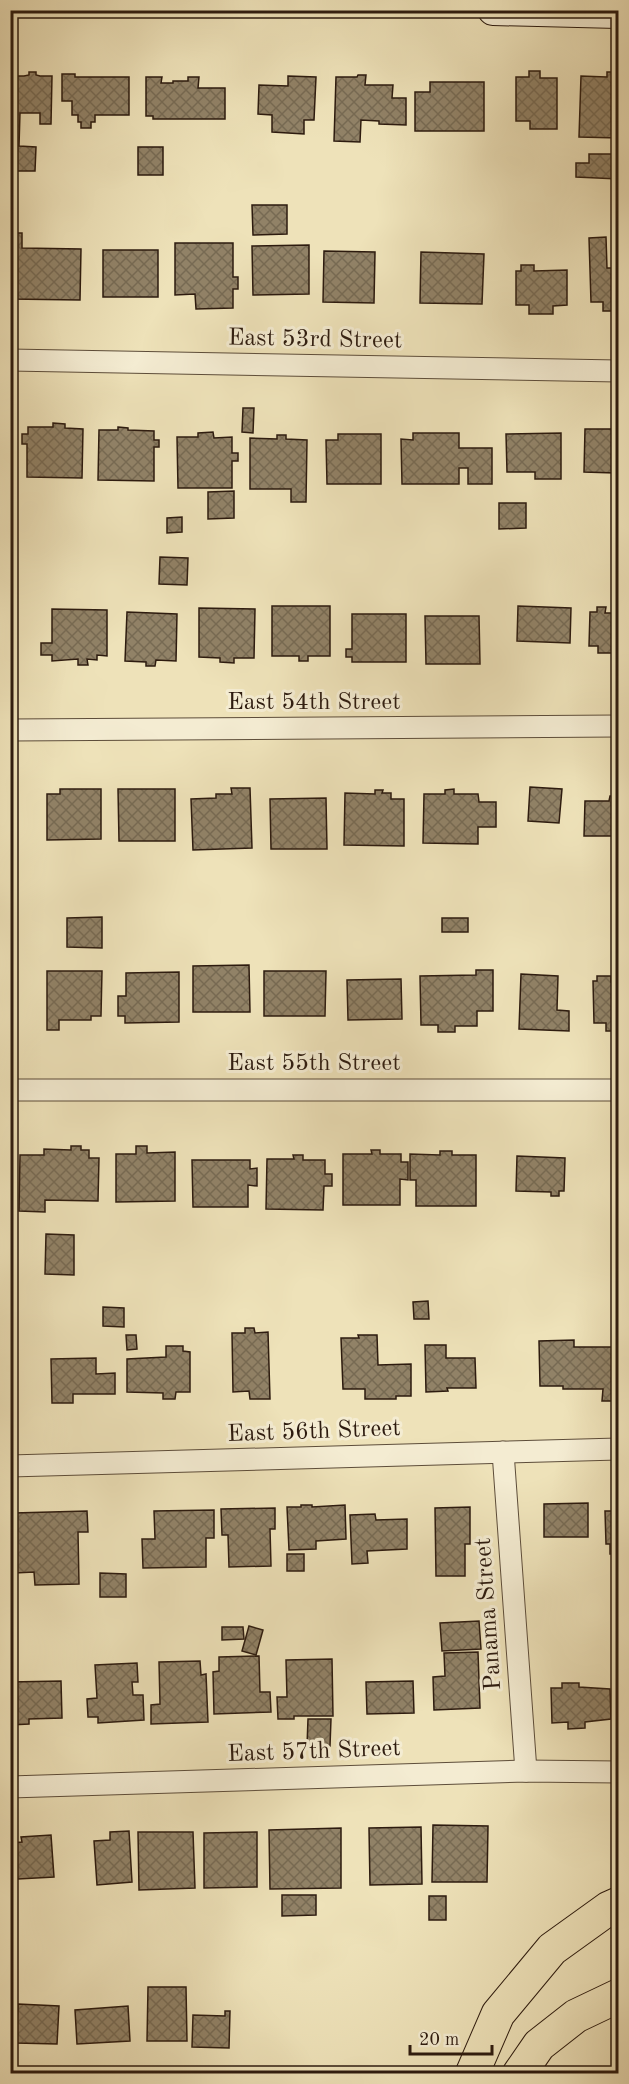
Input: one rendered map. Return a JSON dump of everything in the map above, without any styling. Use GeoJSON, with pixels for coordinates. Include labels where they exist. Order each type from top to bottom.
{"type":"FeatureCollection","features":[{"type":"Feature","properties":{"kind":"highway"},"geometry":{"type":"LineString","coordinates":[[472,2073],[498,2014],[552,1948],[618,1904]]}},
{"type":"Feature","properties":{"kind":"highway"},"geometry":{"type":"LineString","coordinates":[[519,2073],[539,2045],[576,2016],[618,1996]]}},
{"type":"Feature","properties":{"kind":"main road"},"geometry":{"type":"LineString","coordinates":[[493,10],[618,13]]}},
{"type":"Feature","properties":{"kind":"street","name":"East 53rd Street"},"geometry":{"type":"LineString","coordinates":[[10,360],[618,371]]}},
{"type":"Feature","properties":{"kind":"street","name":"East 54th Street"},"geometry":{"type":"LineString","coordinates":[[10,730],[618,726]]}},
{"type":"Feature","properties":{"kind":"street","name":"East 55th Street"},"geometry":{"type":"LineString","coordinates":[[10,1090],[618,1090]]}},
{"type":"Feature","properties":{"kind":"street","name":"East 56th Street"},"geometry":{"type":"LineString","coordinates":[[10,1466],[618,1449]]}},
{"type":"Feature","properties":{"kind":"street","name":"Panama Street"},"geometry":{"type":"LineString","coordinates":[[503,1452],[526,1771]]}},
{"type":"Feature","properties":{"kind":"street","name":"East 57th Street"},"geometry":{"type":"LineString","coordinates":[[10,1787],[526,1771],[618,1772]]}},
{"type":"Feature","properties":{"kind":"building"},"geometry":{"type":"Polygon","coordinates":[[[529,71],[540,71],[540,78],[557,78],[557,129],[530,129],[530,121],[516,121],[516,77],[529,77],[529,71]]]}},
{"type":"Feature","properties":{"kind":"building"},"geometry":{"type":"Polygon","coordinates":[[[29,72],[36,72],[36,75],[40,76],[52,76],[51,124],[40,124],[40,113],[20,113],[19,146],[36,147],[35,171],[10,171],[10,76],[29,75],[29,72]]]}},
{"type":"Feature","properties":{"kind":"building"},"geometry":{"type":"Polygon","coordinates":[[[607,72],[618,72],[618,138],[579,137],[581,76],[607,77],[607,72]]]}},
{"type":"Feature","properties":{"kind":"building"},"geometry":{"type":"Polygon","coordinates":[[[62,74],[75,74],[75,77],[129,77],[129,115],[95,115],[95,122],[91,122],[91,128],[81,128],[78,115],[72,115],[72,101],[62,101],[62,74]]]}},
{"type":"Feature","properties":{"kind":"building"},"geometry":{"type":"Polygon","coordinates":[[[366,75],[365,85],[393,85],[392,98],[406,98],[406,125],[379,124],[379,121],[361,120],[360,142],[334,141],[336,77],[357,77],[366,75]]]}},
{"type":"Feature","properties":{"kind":"building"},"geometry":{"type":"Polygon","coordinates":[[[288,76],[316,77],[314,120],[304,120],[304,134],[272,132],[272,115],[258,114],[259,85],[288,86],[288,76]]]}},
{"type":"Feature","properties":{"kind":"building"},"geometry":{"type":"Polygon","coordinates":[[[146,77],[162,77],[161,83],[173,83],[173,81],[188,81],[188,77],[199,77],[198,88],[225,88],[225,119],[153,119],[153,116],[146,116],[146,77]]]}},
{"type":"Feature","properties":{"kind":"building"},"geometry":{"type":"Polygon","coordinates":[[[430,82],[484,82],[484,131],[415,131],[415,92],[430,92],[430,82]]]}},
{"type":"Feature","properties":{"kind":"building"},"geometry":{"type":"Polygon","coordinates":[[[138,147],[163,147],[163,175],[138,175],[138,147]]]}},
{"type":"Feature","properties":{"kind":"building"},"geometry":{"type":"Polygon","coordinates":[[[589,154],[618,154],[618,179],[576,177],[576,163],[589,163],[589,154]]]}},
{"type":"Feature","properties":{"kind":"building"},"geometry":{"type":"Polygon","coordinates":[[[252,205],[287,205],[287,234],[253,235],[252,205]]]}},
{"type":"Feature","properties":{"kind":"building"},"geometry":{"type":"Polygon","coordinates":[[[10,233],[22,233],[22,248],[81,249],[80,300],[10,299],[10,233]]]}},
{"type":"Feature","properties":{"kind":"building"},"geometry":{"type":"Polygon","coordinates":[[[606,237],[607,268],[618,268],[618,311],[603,311],[603,302],[591,302],[589,238],[606,237]]]}},
{"type":"Feature","properties":{"kind":"building"},"geometry":{"type":"Polygon","coordinates":[[[175,243],[233,243],[233,277],[238,277],[238,289],[233,289],[233,308],[196,309],[195,294],[175,295],[175,243]]]}},
{"type":"Feature","properties":{"kind":"building"},"geometry":{"type":"Polygon","coordinates":[[[309,245],[309,294],[253,295],[252,246],[309,245]]]}},
{"type":"Feature","properties":{"kind":"building"},"geometry":{"type":"Polygon","coordinates":[[[103,250],[158,250],[158,297],[103,297],[103,250]]]}},
{"type":"Feature","properties":{"kind":"building"},"geometry":{"type":"Polygon","coordinates":[[[324,251],[375,252],[374,303],[323,302],[324,251]]]}},
{"type":"Feature","properties":{"kind":"building"},"geometry":{"type":"Polygon","coordinates":[[[421,252],[484,254],[482,304],[420,303],[421,252]]]}},
{"type":"Feature","properties":{"kind":"building"},"geometry":{"type":"Polygon","coordinates":[[[521,265],[534,265],[534,271],[567,270],[567,305],[553,306],[553,314],[529,314],[529,305],[516,305],[516,271],[521,271],[521,265]]]}},
{"type":"Feature","properties":{"kind":"building"},"geometry":{"type":"Polygon","coordinates":[[[243,408],[254,408],[253,433],[242,432],[243,408]]]}},
{"type":"Feature","properties":{"kind":"building"},"geometry":{"type":"Polygon","coordinates":[[[53,423],[65,424],[65,428],[83,429],[82,478],[27,477],[27,444],[22,444],[22,434],[28,434],[28,427],[53,427],[53,423]]]}},
{"type":"Feature","properties":{"kind":"building"},"geometry":{"type":"Polygon","coordinates":[[[118,427],[128,428],[128,430],[154,431],[154,440],[159,440],[159,447],[154,447],[154,481],[98,480],[99,430],[118,430],[118,427]]]}},
{"type":"Feature","properties":{"kind":"building"},"geometry":{"type":"Polygon","coordinates":[[[585,429],[618,429],[618,488],[615,488],[615,473],[584,472],[585,429]]]}},
{"type":"Feature","properties":{"kind":"building"},"geometry":{"type":"Polygon","coordinates":[[[213,432],[214,438],[232,437],[232,453],[238,453],[238,461],[232,461],[232,488],[178,488],[177,437],[198,437],[198,433],[213,432]]]}},
{"type":"Feature","properties":{"kind":"building"},"geometry":{"type":"Polygon","coordinates":[[[413,433],[459,433],[459,448],[492,448],[492,484],[468,484],[468,468],[459,468],[459,484],[402,484],[401,439],[413,440],[413,433]]]}},
{"type":"Feature","properties":{"kind":"building"},"geometry":{"type":"Polygon","coordinates":[[[561,433],[561,479],[535,479],[535,472],[507,472],[506,434],[561,433]]]}},
{"type":"Feature","properties":{"kind":"building"},"geometry":{"type":"Polygon","coordinates":[[[338,434],[381,434],[381,484],[327,484],[326,440],[338,440],[338,434]]]}},
{"type":"Feature","properties":{"kind":"building"},"geometry":{"type":"Polygon","coordinates":[[[277,435],[286,435],[286,439],[307,440],[306,502],[291,502],[291,489],[250,489],[250,438],[277,439],[277,435]]]}},
{"type":"Feature","properties":{"kind":"building"},"geometry":{"type":"Polygon","coordinates":[[[234,491],[234,518],[208,519],[208,492],[234,491]]]}},
{"type":"Feature","properties":{"kind":"building"},"geometry":{"type":"Polygon","coordinates":[[[499,503],[526,503],[526,528],[499,529],[499,503]]]}},
{"type":"Feature","properties":{"kind":"building"},"geometry":{"type":"Polygon","coordinates":[[[182,517],[182,532],[167,533],[167,518],[182,517]]]}},
{"type":"Feature","properties":{"kind":"building"},"geometry":{"type":"Polygon","coordinates":[[[160,557],[188,558],[187,585],[159,584],[160,557]]]}},
{"type":"Feature","properties":{"kind":"building"},"geometry":{"type":"Polygon","coordinates":[[[272,606],[330,606],[330,656],[308,656],[308,661],[299,661],[299,656],[272,656],[272,606]]]}},
{"type":"Feature","properties":{"kind":"building"},"geometry":{"type":"Polygon","coordinates":[[[518,606],[571,608],[570,643],[517,641],[518,606]]]}},
{"type":"Feature","properties":{"kind":"building"},"geometry":{"type":"Polygon","coordinates":[[[597,607],[606,607],[605,613],[618,613],[618,653],[598,653],[598,646],[589,646],[590,612],[597,612],[597,607]]]}},
{"type":"Feature","properties":{"kind":"building"},"geometry":{"type":"Polygon","coordinates":[[[199,608],[255,609],[254,658],[234,658],[234,663],[220,662],[220,658],[199,657],[199,608]]]}},
{"type":"Feature","properties":{"kind":"building"},"geometry":{"type":"Polygon","coordinates":[[[52,609],[107,610],[107,656],[97,655],[97,660],[87,659],[88,665],[78,665],[78,659],[52,661],[52,655],[41,655],[41,643],[52,643],[52,609]]]}},
{"type":"Feature","properties":{"kind":"building"},"geometry":{"type":"Polygon","coordinates":[[[127,612],[177,614],[176,661],[156,660],[155,666],[146,666],[146,662],[125,661],[127,612]]]}},
{"type":"Feature","properties":{"kind":"building"},"geometry":{"type":"Polygon","coordinates":[[[352,614],[406,614],[406,662],[352,662],[352,657],[346,657],[346,649],[352,649],[352,614]]]}},
{"type":"Feature","properties":{"kind":"building"},"geometry":{"type":"Polygon","coordinates":[[[425,616],[479,616],[480,664],[426,664],[425,616]]]}},
{"type":"Feature","properties":{"kind":"building"},"geometry":{"type":"Polygon","coordinates":[[[530,787],[562,789],[559,823],[528,821],[530,787]]]}},
{"type":"Feature","properties":{"kind":"building"},"geometry":{"type":"Polygon","coordinates":[[[231,788],[250,788],[252,848],[193,850],[191,799],[216,798],[216,794],[232,794],[231,788]]]}},
{"type":"Feature","properties":{"kind":"building"},"geometry":{"type":"Polygon","coordinates":[[[60,789],[101,789],[101,839],[47,840],[47,794],[60,794],[60,789]]]}},
{"type":"Feature","properties":{"kind":"building"},"geometry":{"type":"Polygon","coordinates":[[[118,789],[175,789],[175,841],[119,841],[118,789]]]}},
{"type":"Feature","properties":{"kind":"building"},"geometry":{"type":"Polygon","coordinates":[[[454,789],[454,794],[478,794],[479,802],[496,802],[496,827],[478,827],[478,844],[423,843],[424,794],[445,794],[445,790],[454,789]]]}},
{"type":"Feature","properties":{"kind":"building"},"geometry":{"type":"Polygon","coordinates":[[[375,790],[391,793],[391,799],[404,799],[404,846],[344,845],[345,793],[375,794],[375,790]]]}},
{"type":"Feature","properties":{"kind":"building"},"geometry":{"type":"Polygon","coordinates":[[[610,796],[618,796],[618,836],[584,836],[585,801],[609,801],[610,796]]]}},
{"type":"Feature","properties":{"kind":"building"},"geometry":{"type":"Polygon","coordinates":[[[326,798],[327,849],[271,849],[270,799],[326,798]]]}},
{"type":"Feature","properties":{"kind":"building"},"geometry":{"type":"Polygon","coordinates":[[[102,917],[102,948],[67,947],[67,918],[102,917]]]}},
{"type":"Feature","properties":{"kind":"building"},"geometry":{"type":"Polygon","coordinates":[[[442,918],[468,918],[468,932],[442,932],[442,918]]]}},
{"type":"Feature","properties":{"kind":"building"},"geometry":{"type":"Polygon","coordinates":[[[249,965],[250,1012],[193,1012],[193,966],[249,965]]]}},
{"type":"Feature","properties":{"kind":"building"},"geometry":{"type":"Polygon","coordinates":[[[476,970],[493,970],[493,1011],[477,1011],[477,1026],[455,1026],[455,1032],[438,1032],[438,1025],[421,1025],[420,976],[476,975],[476,970]]]}},
{"type":"Feature","properties":{"kind":"building"},"geometry":{"type":"Polygon","coordinates":[[[47,971],[102,971],[101,1016],[91,1016],[91,1020],[59,1020],[59,1030],[47,1030],[47,971]]]}},
{"type":"Feature","properties":{"kind":"building"},"geometry":{"type":"Polygon","coordinates":[[[264,971],[326,971],[325,1016],[264,1016],[264,971]]]}},
{"type":"Feature","properties":{"kind":"building"},"geometry":{"type":"Polygon","coordinates":[[[179,972],[179,1022],[125,1023],[125,1016],[118,1016],[118,996],[126,996],[126,973],[179,972]]]}},
{"type":"Feature","properties":{"kind":"building"},"geometry":{"type":"Polygon","coordinates":[[[521,974],[558,976],[557,1010],[569,1011],[569,1031],[519,1029],[521,974]]]}},
{"type":"Feature","properties":{"kind":"building"},"geometry":{"type":"Polygon","coordinates":[[[597,976],[611,976],[611,982],[618,982],[618,1031],[606,1031],[606,1023],[594,1023],[593,981],[597,981],[597,976]]]}},
{"type":"Feature","properties":{"kind":"building"},"geometry":{"type":"Polygon","coordinates":[[[401,979],[402,1019],[348,1020],[347,980],[401,979]]]}},
{"type":"Feature","properties":{"kind":"building"},"geometry":{"type":"Polygon","coordinates":[[[71,1146],[81,1146],[81,1150],[89,1150],[89,1158],[99,1158],[98,1201],[45,1200],[45,1212],[19,1211],[20,1155],[44,1155],[44,1149],[71,1150],[71,1146]]]}},
{"type":"Feature","properties":{"kind":"building"},"geometry":{"type":"Polygon","coordinates":[[[136,1146],[147,1146],[147,1153],[175,1152],[175,1201],[116,1202],[116,1154],[136,1154],[136,1146]]]}},
{"type":"Feature","properties":{"kind":"building"},"geometry":{"type":"Polygon","coordinates":[[[371,1150],[380,1150],[380,1154],[401,1154],[401,1162],[408,1162],[408,1180],[400,1179],[400,1205],[343,1205],[343,1154],[372,1154],[371,1150]]]}},
{"type":"Feature","properties":{"kind":"building"},"geometry":{"type":"Polygon","coordinates":[[[440,1151],[452,1151],[452,1155],[476,1155],[476,1206],[416,1206],[416,1180],[410,1180],[410,1154],[440,1155],[440,1151]]]}},
{"type":"Feature","properties":{"kind":"building"},"geometry":{"type":"Polygon","coordinates":[[[293,1155],[303,1155],[303,1160],[325,1160],[325,1174],[332,1174],[332,1186],[324,1186],[323,1210],[266,1209],[267,1159],[294,1159],[293,1155]]]}},
{"type":"Feature","properties":{"kind":"building"},"geometry":{"type":"Polygon","coordinates":[[[517,1156],[565,1158],[564,1191],[559,1191],[559,1196],[551,1196],[551,1192],[516,1191],[517,1156]]]}},
{"type":"Feature","properties":{"kind":"building"},"geometry":{"type":"Polygon","coordinates":[[[192,1160],[250,1160],[250,1169],[257,1168],[257,1186],[248,1185],[248,1207],[193,1207],[192,1160]]]}},
{"type":"Feature","properties":{"kind":"building"},"geometry":{"type":"Polygon","coordinates":[[[46,1234],[74,1235],[74,1275],[45,1274],[46,1234]]]}},
{"type":"Feature","properties":{"kind":"building"},"geometry":{"type":"Polygon","coordinates":[[[428,1301],[429,1319],[414,1319],[413,1302],[428,1301]]]}},
{"type":"Feature","properties":{"kind":"building"},"geometry":{"type":"Polygon","coordinates":[[[103,1307],[124,1308],[124,1327],[103,1326],[103,1307]]]}},
{"type":"Feature","properties":{"kind":"building"},"geometry":{"type":"Polygon","coordinates":[[[245,1328],[254,1328],[255,1333],[268,1332],[270,1399],[250,1399],[249,1391],[233,1392],[232,1333],[245,1333],[245,1328]]]}},
{"type":"Feature","properties":{"kind":"building"},"geometry":{"type":"Polygon","coordinates":[[[126,1335],[136,1335],[137,1349],[127,1350],[126,1335]]]}},
{"type":"Feature","properties":{"kind":"building"},"geometry":{"type":"Polygon","coordinates":[[[358,1335],[377,1335],[378,1365],[411,1364],[411,1396],[396,1396],[396,1399],[365,1399],[365,1389],[343,1389],[341,1338],[359,1338],[358,1335]]]}},
{"type":"Feature","properties":{"kind":"building"},"geometry":{"type":"Polygon","coordinates":[[[574,1340],[574,1347],[618,1347],[618,1401],[602,1401],[603,1389],[563,1389],[563,1386],[540,1386],[539,1341],[574,1340]]]}},
{"type":"Feature","properties":{"kind":"building"},"geometry":{"type":"Polygon","coordinates":[[[425,1345],[446,1345],[446,1358],[475,1358],[476,1388],[447,1388],[448,1391],[426,1392],[425,1345]]]}},
{"type":"Feature","properties":{"kind":"building"},"geometry":{"type":"Polygon","coordinates":[[[166,1346],[183,1346],[183,1351],[190,1352],[190,1392],[176,1392],[175,1399],[163,1399],[163,1393],[127,1392],[127,1359],[166,1357],[166,1346]]]}},
{"type":"Feature","properties":{"kind":"building"},"geometry":{"type":"Polygon","coordinates":[[[96,1358],[96,1374],[115,1373],[115,1394],[73,1394],[73,1403],[52,1403],[51,1359],[96,1358]]]}},
{"type":"Feature","properties":{"kind":"building"},"geometry":{"type":"Polygon","coordinates":[[[588,1503],[588,1537],[544,1537],[544,1504],[588,1503]]]}},
{"type":"Feature","properties":{"kind":"building"},"geometry":{"type":"Polygon","coordinates":[[[301,1505],[312,1505],[312,1507],[345,1505],[346,1539],[316,1541],[316,1549],[289,1550],[287,1507],[301,1507],[301,1505]]]}},
{"type":"Feature","properties":{"kind":"building"},"geometry":{"type":"Polygon","coordinates":[[[470,1507],[470,1544],[465,1544],[465,1576],[436,1576],[435,1508],[470,1507]]]}},
{"type":"Feature","properties":{"kind":"building"},"geometry":{"type":"Polygon","coordinates":[[[275,1508],[275,1529],[270,1529],[271,1566],[229,1567],[228,1535],[222,1535],[221,1509],[275,1508]]]}},
{"type":"Feature","properties":{"kind":"building"},"geometry":{"type":"Polygon","coordinates":[[[214,1510],[214,1538],[206,1538],[206,1567],[143,1568],[142,1539],[155,1539],[154,1511],[214,1510]]]}},
{"type":"Feature","properties":{"kind":"building"},"geometry":{"type":"Polygon","coordinates":[[[87,1511],[88,1532],[78,1532],[79,1584],[35,1585],[34,1572],[15,1573],[14,1513],[87,1511]]]}},
{"type":"Feature","properties":{"kind":"building"},"geometry":{"type":"Polygon","coordinates":[[[605,1511],[618,1511],[618,1554],[610,1554],[610,1544],[606,1544],[605,1511]]]}},
{"type":"Feature","properties":{"kind":"building"},"geometry":{"type":"Polygon","coordinates":[[[375,1514],[376,1520],[407,1519],[407,1549],[367,1551],[368,1563],[352,1564],[350,1515],[375,1514]]]}},
{"type":"Feature","properties":{"kind":"building"},"geometry":{"type":"Polygon","coordinates":[[[287,1554],[304,1554],[304,1571],[287,1571],[287,1554]]]}},
{"type":"Feature","properties":{"kind":"building"},"geometry":{"type":"Polygon","coordinates":[[[100,1573],[126,1574],[126,1597],[100,1597],[100,1573]]]}},
{"type":"Feature","properties":{"kind":"building"},"geometry":{"type":"Polygon","coordinates":[[[479,1621],[481,1649],[442,1651],[440,1623],[479,1621]]]}},
{"type":"Feature","properties":{"kind":"building"},"geometry":{"type":"Polygon","coordinates":[[[249,1626],[263,1630],[256,1655],[242,1651],[249,1626]]]}},
{"type":"Feature","properties":{"kind":"building"},"geometry":{"type":"Polygon","coordinates":[[[222,1627],[243,1627],[244,1639],[222,1640],[222,1627]]]}},
{"type":"Feature","properties":{"kind":"building"},"geometry":{"type":"Polygon","coordinates":[[[478,1652],[480,1708],[434,1710],[433,1677],[445,1676],[444,1653],[478,1652]]]}},
{"type":"Feature","properties":{"kind":"building"},"geometry":{"type":"Polygon","coordinates":[[[259,1656],[260,1692],[270,1692],[271,1712],[214,1714],[213,1672],[219,1671],[219,1657],[259,1656]]]}},
{"type":"Feature","properties":{"kind":"building"},"geometry":{"type":"Polygon","coordinates":[[[332,1659],[333,1716],[294,1716],[294,1719],[278,1719],[277,1697],[287,1697],[286,1660],[332,1659]]]}},
{"type":"Feature","properties":{"kind":"building"},"geometry":{"type":"Polygon","coordinates":[[[200,1661],[201,1675],[206,1674],[208,1722],[151,1724],[151,1705],[160,1704],[159,1662],[200,1661]]]}},
{"type":"Feature","properties":{"kind":"building"},"geometry":{"type":"Polygon","coordinates":[[[137,1663],[138,1682],[132,1682],[133,1695],[143,1695],[144,1720],[98,1723],[98,1717],[88,1717],[87,1699],[97,1698],[95,1665],[137,1663]]]}},
{"type":"Feature","properties":{"kind":"building"},"geometry":{"type":"Polygon","coordinates":[[[61,1681],[62,1718],[29,1719],[29,1724],[10,1725],[10,1682],[61,1681]]]}},
{"type":"Feature","properties":{"kind":"building"},"geometry":{"type":"Polygon","coordinates":[[[413,1681],[414,1713],[367,1714],[366,1682],[413,1681]]]}},
{"type":"Feature","properties":{"kind":"building"},"geometry":{"type":"Polygon","coordinates":[[[562,1683],[579,1683],[579,1687],[610,1689],[611,1719],[585,1722],[585,1728],[568,1729],[568,1722],[552,1723],[551,1688],[562,1688],[562,1683]]]}},
{"type":"Feature","properties":{"kind":"building"},"geometry":{"type":"Polygon","coordinates":[[[308,1719],[331,1719],[330,1746],[307,1746],[308,1719]]]}},
{"type":"Feature","properties":{"kind":"building"},"geometry":{"type":"Polygon","coordinates":[[[433,1825],[488,1826],[487,1882],[432,1882],[433,1825]]]}},
{"type":"Feature","properties":{"kind":"building"},"geometry":{"type":"Polygon","coordinates":[[[421,1827],[422,1884],[370,1885],[369,1828],[421,1827]]]}},
{"type":"Feature","properties":{"kind":"building"},"geometry":{"type":"Polygon","coordinates":[[[341,1828],[341,1888],[270,1889],[269,1830],[341,1828]]]}},
{"type":"Feature","properties":{"kind":"building"},"geometry":{"type":"Polygon","coordinates":[[[129,1831],[132,1882],[97,1885],[94,1841],[110,1840],[110,1832],[129,1831]]]}},
{"type":"Feature","properties":{"kind":"building"},"geometry":{"type":"Polygon","coordinates":[[[138,1832],[193,1832],[195,1888],[139,1890],[138,1832]]]}},
{"type":"Feature","properties":{"kind":"building"},"geometry":{"type":"Polygon","coordinates":[[[257,1832],[257,1887],[204,1888],[204,1833],[257,1832]]]}},
{"type":"Feature","properties":{"kind":"building"},"geometry":{"type":"Polygon","coordinates":[[[51,1835],[54,1877],[18,1879],[10,1877],[10,1843],[22,1842],[21,1837],[51,1835]]]}},
{"type":"Feature","properties":{"kind":"building"},"geometry":{"type":"Polygon","coordinates":[[[282,1895],[316,1895],[316,1915],[282,1916],[282,1895]]]}},
{"type":"Feature","properties":{"kind":"building"},"geometry":{"type":"Polygon","coordinates":[[[429,1896],[446,1896],[446,1920],[429,1920],[429,1896]]]}},
{"type":"Feature","properties":{"kind":"building"},"geometry":{"type":"Polygon","coordinates":[[[148,1987],[186,1987],[187,2041],[147,2041],[148,1987]]]}},
{"type":"Feature","properties":{"kind":"building"},"geometry":{"type":"Polygon","coordinates":[[[18,2004],[59,2006],[57,2044],[16,2043],[18,2004]]]}},
{"type":"Feature","properties":{"kind":"building"},"geometry":{"type":"Polygon","coordinates":[[[128,2006],[130,2041],[77,2044],[75,2010],[128,2006]]]}},
{"type":"Feature","properties":{"kind":"building"},"geometry":{"type":"Polygon","coordinates":[[[225,2011],[230,2011],[229,2048],[192,2047],[193,2015],[225,2016],[225,2011]]]}}]}
